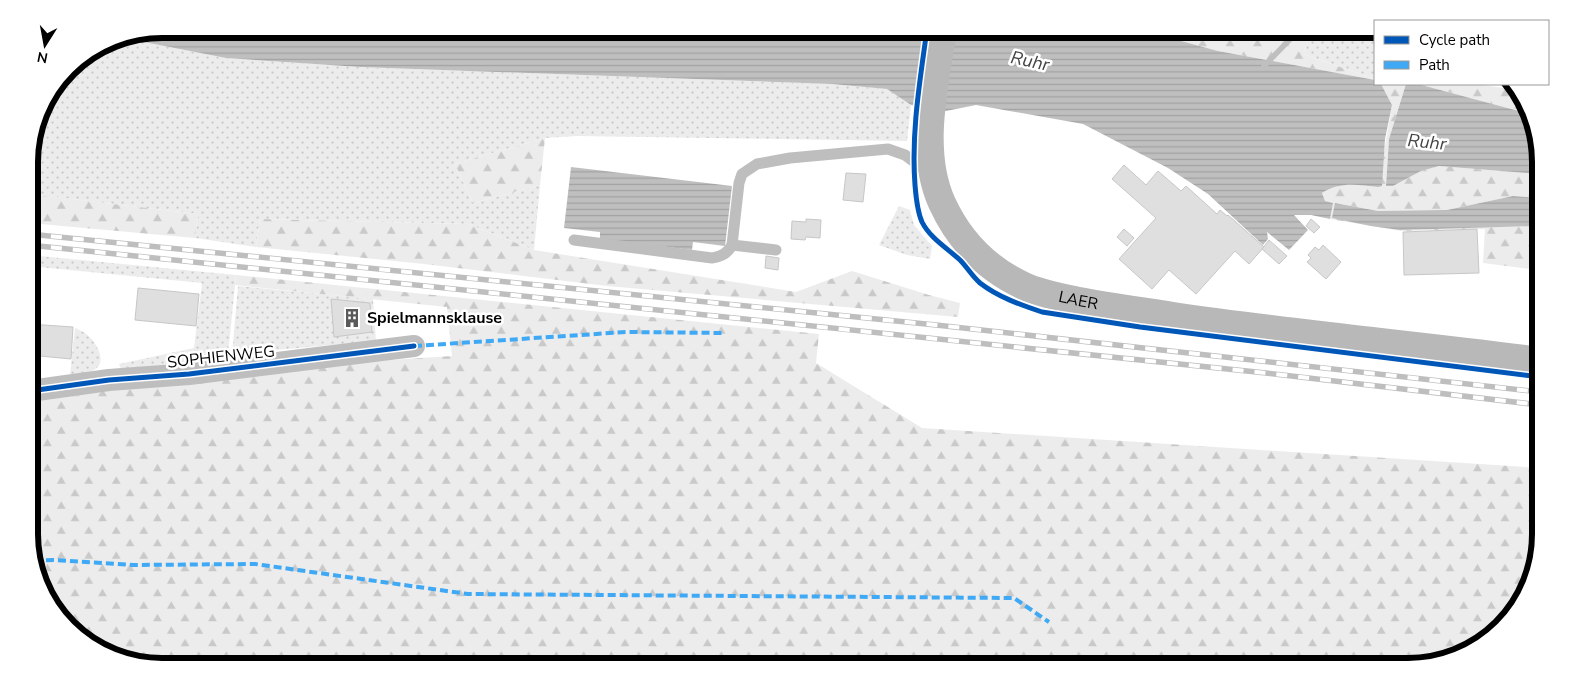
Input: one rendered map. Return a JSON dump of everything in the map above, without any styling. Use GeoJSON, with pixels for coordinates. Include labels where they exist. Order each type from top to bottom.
{"type":"FeatureCollection","features":[{"type":"Feature","properties":{"kind":"main road","name":"LAER"},"geometry":{"type":"LineString","coordinates":[[942,37],[930,126],[933,176],[942,203],[956,228],[975,252],[998,272],[1033,290],[1100,305],[1188,318],[1532,360]]}},
{"type":"Feature","properties":{"kind":"street","name":"SOPHIENWEG"},"geometry":{"type":"LineString","coordinates":[[37,390],[109,380],[198,372],[414,346]]}},
{"type":"Feature","properties":{"kind":"lane"},"geometry":{"type":"LineString","coordinates":[[574,240],[712,258],[720,257],[729,251],[732,245],[739,183],[742,174],[757,164],[790,158],[888,149],[905,155],[933,176]]}},
{"type":"Feature","properties":{"kind":"lane"},"geometry":{"type":"LineString","coordinates":[[732,245],[776,250]]}},
{"type":"Feature","properties":{"kind":"green space"},"geometry":{"type":"Polygon","coordinates":[[[1167,37],[1310,37],[1303,54],[1374,80],[1218,51],[1167,37]]]}},
{"type":"Feature","properties":{"kind":"green space"},"geometry":{"type":"Polygon","coordinates":[[[1310,37],[1374,37],[1374,79],[1303,54],[1310,37]]]}},
{"type":"Feature","properties":{"kind":"green space"},"geometry":{"type":"Polygon","coordinates":[[[135,40],[226,58],[360,67],[832,84],[887,89],[911,105],[907,141],[577,136],[545,138],[455,164],[473,203],[540,185],[534,250],[468,224],[260,219],[256,247],[195,238],[198,214],[38,195],[40,137],[50,107],[63,86],[74,74],[99,54],[135,40]]]}},
{"type":"Feature","properties":{"kind":"green space"},"geometry":{"type":"Polygon","coordinates":[[[1382,85],[1406,85],[1389,139],[1386,186],[1393,186],[1421,171],[1439,166],[1532,173],[1532,197],[1513,196],[1447,210],[1378,211],[1335,203],[1400,230],[1532,226],[1532,269],[1483,263],[1485,229],[1401,231],[1330,219],[1333,203],[1325,201],[1322,193],[1343,185],[1378,187],[1392,105],[1382,85]]]}},
{"type":"Feature","properties":{"kind":"green space"},"geometry":{"type":"Polygon","coordinates":[[[1422,85],[1483,85],[1508,89],[1521,112],[1422,85]]]}},
{"type":"Feature","properties":{"kind":"green space"},"geometry":{"type":"Polygon","coordinates":[[[545,138],[540,185],[473,203],[455,164],[545,138]]]}},
{"type":"Feature","properties":{"kind":"green space"},"geometry":{"type":"Polygon","coordinates":[[[38,195],[198,214],[195,238],[38,224],[38,195]]]}},
{"type":"Feature","properties":{"kind":"green space"},"geometry":{"type":"Polygon","coordinates":[[[899,206],[910,210],[914,225],[932,246],[930,259],[907,255],[879,245],[899,206]]]}},
{"type":"Feature","properties":{"kind":"green space"},"geometry":{"type":"Polygon","coordinates":[[[260,219],[468,224],[534,250],[796,292],[852,271],[960,303],[958,317],[607,286],[424,264],[256,247],[260,219]]]}},
{"type":"Feature","properties":{"kind":"green space"},"geometry":{"type":"Polygon","coordinates":[[[38,256],[236,275],[228,355],[127,370],[121,369],[119,364],[194,348],[202,283],[38,267],[38,256]]]}},
{"type":"Feature","properties":{"kind":"green space"},"geometry":{"type":"Polygon","coordinates":[[[236,275],[819,334],[816,363],[922,428],[1532,467],[1532,534],[1529,558],[1515,596],[1506,609],[1483,632],[1455,648],[1416,657],[162,658],[122,651],[99,641],[74,621],[54,596],[47,581],[42,566],[37,534],[37,401],[281,367],[452,356],[447,307],[235,285],[236,275]]]}},
{"type":"Feature","properties":{"kind":"green space"},"geometry":{"type":"Polygon","coordinates":[[[238,286],[373,299],[376,341],[232,354],[238,286]]]}},
{"type":"Feature","properties":{"kind":"green space"},"geometry":{"type":"Polygon","coordinates":[[[75,328],[85,333],[93,341],[99,351],[100,362],[92,371],[70,375],[75,328]]]}},
{"type":"Feature","properties":{"kind":"water","name":"Ruhr"},"geometry":{"type":"Polygon","coordinates":[[[1167,37],[1218,51],[1374,80],[1374,85],[1382,85],[1392,105],[1385,139],[1382,186],[1343,185],[1322,193],[1325,201],[1333,203],[1330,219],[1311,215],[1294,215],[1308,230],[1289,250],[1267,232],[1268,239],[1263,245],[1208,194],[1168,168],[1083,124],[976,105],[946,111],[911,105],[887,89],[832,84],[360,67],[226,58],[135,40],[153,38],[1167,37]]]}},
{"type":"Feature","properties":{"kind":"water","name":"Ruhr"},"geometry":{"type":"Polygon","coordinates":[[[1406,85],[1422,85],[1521,112],[1530,145],[1532,173],[1439,166],[1421,171],[1393,186],[1386,186],[1389,139],[1406,85]]]}},
{"type":"Feature","properties":{"kind":"water"},"geometry":{"type":"Polygon","coordinates":[[[571,167],[732,186],[725,246],[693,242],[692,250],[600,239],[600,232],[564,228],[571,167]]]}},
{"type":"Feature","properties":{"kind":"water"},"geometry":{"type":"Polygon","coordinates":[[[1513,196],[1532,197],[1532,226],[1400,230],[1332,218],[1335,203],[1378,211],[1447,210],[1513,196]]]}},
{"type":"Feature","properties":{"kind":"building"},"geometry":{"type":"Polygon","coordinates":[[[1124,165],[1146,185],[1158,171],[1181,191],[1186,186],[1217,214],[1220,210],[1228,215],[1264,247],[1249,264],[1235,251],[1196,294],[1169,270],[1152,289],[1119,259],[1156,218],[1112,179],[1124,165]]]}},
{"type":"Feature","properties":{"kind":"building"},"geometry":{"type":"Polygon","coordinates":[[[846,173],[866,174],[863,202],[843,200],[846,173]]]}},
{"type":"Feature","properties":{"kind":"building"},"geometry":{"type":"Polygon","coordinates":[[[806,219],[821,220],[820,238],[791,239],[792,221],[806,222],[806,219]]]}},
{"type":"Feature","properties":{"kind":"building"},"geometry":{"type":"Polygon","coordinates":[[[1311,219],[1320,227],[1314,233],[1306,226],[1311,219]]]}},
{"type":"Feature","properties":{"kind":"building"},"geometry":{"type":"Polygon","coordinates":[[[1124,229],[1134,238],[1127,246],[1117,237],[1124,229]]]}},
{"type":"Feature","properties":{"kind":"building"},"geometry":{"type":"Polygon","coordinates":[[[1477,229],[1479,273],[1404,275],[1403,232],[1477,229]]]}},
{"type":"Feature","properties":{"kind":"building"},"geometry":{"type":"Polygon","coordinates":[[[1269,240],[1287,256],[1279,264],[1262,249],[1269,240]]]}},
{"type":"Feature","properties":{"kind":"building"},"geometry":{"type":"Polygon","coordinates":[[[1323,245],[1341,262],[1326,279],[1307,262],[1311,258],[1308,255],[1315,247],[1319,250],[1323,245]]]}},
{"type":"Feature","properties":{"kind":"building"},"geometry":{"type":"Polygon","coordinates":[[[766,256],[779,258],[778,270],[765,268],[766,256]]]}},
{"type":"Feature","properties":{"kind":"building"},"geometry":{"type":"Polygon","coordinates":[[[138,288],[199,294],[196,326],[135,320],[138,288]]]}},
{"type":"Feature","properties":{"kind":"building","name":"Spielmannsklause"},"geometry":{"type":"Polygon","coordinates":[[[331,299],[370,303],[372,332],[334,337],[331,299]]]}},
{"type":"Feature","properties":{"kind":"building"},"geometry":{"type":"Polygon","coordinates":[[[38,325],[73,327],[71,359],[37,356],[38,325]]]}},
{"type":"Feature","properties":{"kind":"waterway"},"geometry":{"type":"LineString","coordinates":[[1264,66],[1292,37]]}},
{"type":"Feature","properties":{"kind":"railway"},"geometry":{"type":"LineString","coordinates":[[38,235],[936,325],[1532,391]]}},
{"type":"Feature","properties":{"kind":"railway"},"geometry":{"type":"LineString","coordinates":[[38,246],[1266,373],[1532,404]]}},
{"type":"Feature","properties":{"kind":"marked path"},"geometry":{"type":"LineString","coordinates":[[414,346],[626,332],[722,333]]}},
{"type":"Feature","properties":{"kind":"marked path"},"geometry":{"type":"LineString","coordinates":[[41,561],[133,565],[255,564],[468,594],[1014,598],[1049,622]]}},
{"type":"Feature","properties":{"kind":"cycle path"},"geometry":{"type":"LineString","coordinates":[[926,37],[914,146],[915,185],[919,213],[925,228],[934,238],[960,260],[980,283],[994,292],[1042,312],[1140,327],[1532,376]]}},
{"type":"Feature","properties":{"kind":"cycle path"},"geometry":{"type":"LineString","coordinates":[[37,390],[109,380],[189,374],[414,346]]}},
{"type":"Feature","properties":{"kind":"place","name":"Spielmannsklause"},"geometry":{"type":"Point","coordinates":[352,318]}}]}
